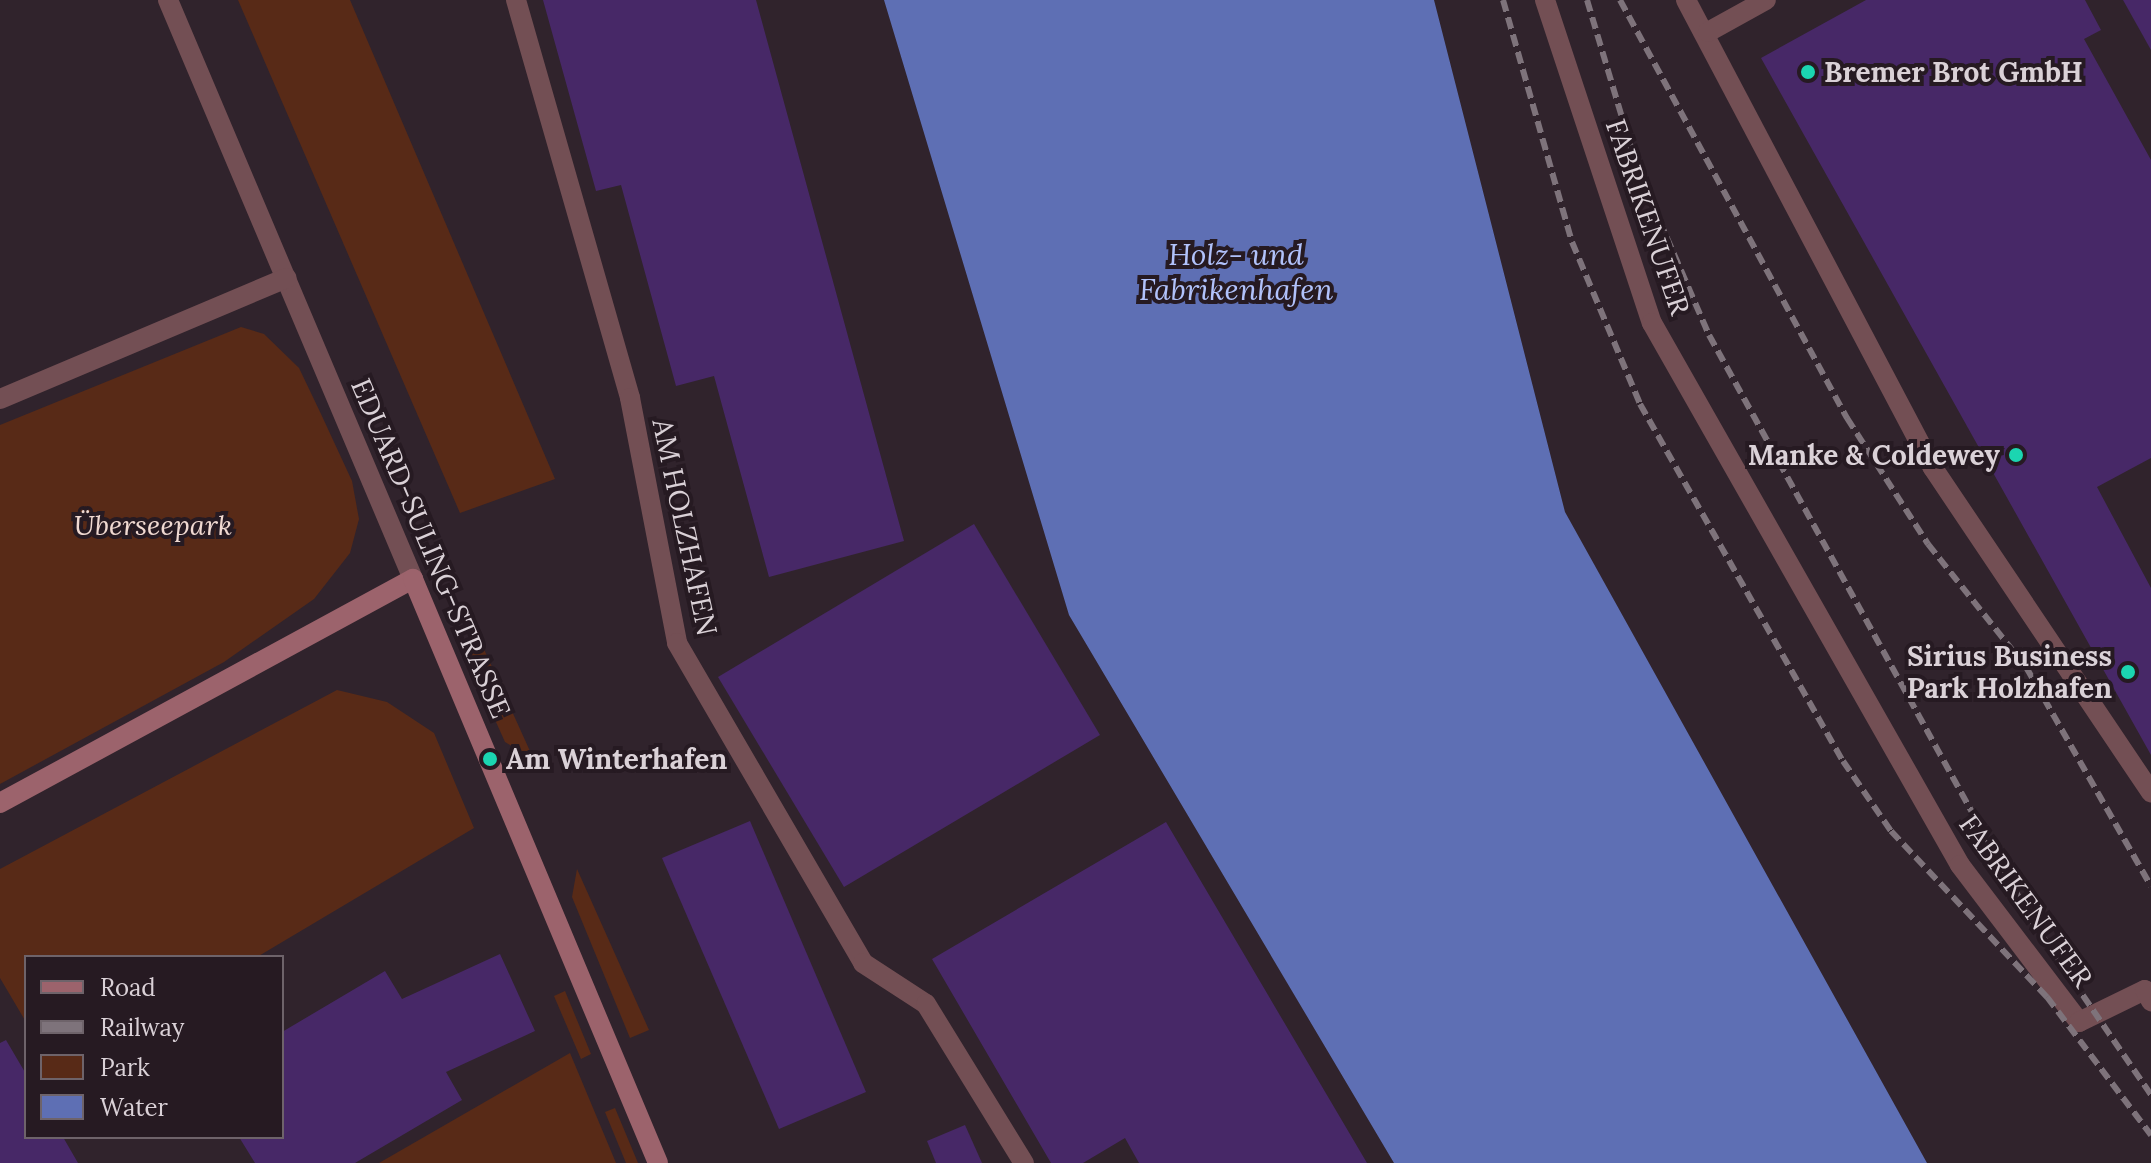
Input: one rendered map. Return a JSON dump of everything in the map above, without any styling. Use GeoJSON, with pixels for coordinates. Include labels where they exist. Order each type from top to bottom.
{"type":"FeatureCollection","features":[{"type":"Feature","properties":{"kind":"street","name":"EDUARD-SULING-STRASSE"},"geometry":{"type":"LineString","coordinates":[[168,0],[658,1163]]}},
{"type":"Feature","properties":{"kind":"street","name":"AM HOLZHAFEN"},"geometry":{"type":"LineString","coordinates":[[516,0],[630,398],[677,643],[863,963],[926,1004],[1024,1163]]}},
{"type":"Feature","properties":{"kind":"street","name":"FABRIKENUFER"},"geometry":{"type":"LineString","coordinates":[[1545,0],[1652,323],[1960,865],[2079,1022],[2145,990],[2151,1001]]}},
{"type":"Feature","properties":{"kind":"street"},"geometry":{"type":"LineString","coordinates":[[1686,0],[1708,32],[1933,468],[2151,792]]}},
{"type":"Feature","properties":{"kind":"street"},"geometry":{"type":"LineString","coordinates":[[1708,32],[1766,0]]}},
{"type":"Feature","properties":{"kind":"street"},"geometry":{"type":"LineString","coordinates":[[0,399],[286,278]]}},
{"type":"Feature","properties":{"kind":"street"},"geometry":{"type":"LineString","coordinates":[[0,803],[413,579]]}},
{"type":"Feature","properties":{"kind":"green space"},"geometry":{"type":"Polygon","coordinates":[[[238,0],[350,0],[555,479],[460,513],[238,0]]]}},
{"type":"Feature","properties":{"kind":"green space","name":"Überseepark"},"geometry":{"type":"Polygon","coordinates":[[[241,327],[264,334],[299,368],[352,481],[359,519],[350,553],[314,599],[224,662],[0,784],[0,425],[241,327]]]}},
{"type":"Feature","properties":{"kind":"green space"},"geometry":{"type":"Polygon","coordinates":[[[483,647],[534,760],[505,742],[465,653],[483,647]]]}},
{"type":"Feature","properties":{"kind":"green space"},"geometry":{"type":"Polygon","coordinates":[[[337,690],[387,702],[434,733],[474,828],[260,955],[24,955],[24,1019],[0,978],[0,869],[337,690]]]}},
{"type":"Feature","properties":{"kind":"green space"},"geometry":{"type":"Polygon","coordinates":[[[577,869],[649,1030],[630,1038],[572,897],[577,869]]]}},
{"type":"Feature","properties":{"kind":"green space"},"geometry":{"type":"Polygon","coordinates":[[[565,991],[591,1054],[581,1059],[554,996],[565,991]]]}},
{"type":"Feature","properties":{"kind":"green space"},"geometry":{"type":"Polygon","coordinates":[[[570,1053],[616,1163],[379,1163],[570,1053]]]}},
{"type":"Feature","properties":{"kind":"green space"},"geometry":{"type":"Polygon","coordinates":[[[615,1108],[638,1163],[626,1163],[605,1112],[615,1108]]]}},
{"type":"Feature","properties":{"kind":"water","name":"Holz- und Fabrikenhafen"},"geometry":{"type":"Polygon","coordinates":[[[884,0],[1434,0],[1565,512],[1927,1163],[1394,1163],[1069,615],[884,0]]]}},
{"type":"Feature","properties":{"kind":"building"},"geometry":{"type":"Polygon","coordinates":[[[543,0],[756,0],[904,541],[769,577],[714,376],[676,386],[621,185],[596,191],[543,0]]]}},
{"type":"Feature","properties":{"kind":"building"},"geometry":{"type":"Polygon","coordinates":[[[1866,0],[2085,0],[2101,30],[2084,39],[2151,160],[2151,458],[2097,487],[2151,588],[2151,755],[1761,58],[1866,0]]]}},
{"type":"Feature","properties":{"kind":"building"},"geometry":{"type":"Polygon","coordinates":[[[2123,0],[2151,0],[2151,50],[2123,0]]]}},
{"type":"Feature","properties":{"kind":"building"},"geometry":{"type":"Polygon","coordinates":[[[974,524],[1100,735],[844,887],[718,677],[974,524]]]}},
{"type":"Feature","properties":{"kind":"building"},"geometry":{"type":"Polygon","coordinates":[[[750,821],[866,1092],[779,1129],[662,858],[750,821]]]}},
{"type":"Feature","properties":{"kind":"building"},"geometry":{"type":"Polygon","coordinates":[[[1166,822],[1367,1163],[1139,1163],[1125,1138],[1083,1163],[1051,1163],[932,959],[1166,822]]]}},
{"type":"Feature","properties":{"kind":"building"},"geometry":{"type":"Polygon","coordinates":[[[500,954],[535,1031],[446,1072],[462,1100],[355,1163],[255,1163],[240,1139],[284,1139],[284,1031],[385,971],[402,999],[500,954]]]}},
{"type":"Feature","properties":{"kind":"building"},"geometry":{"type":"Polygon","coordinates":[[[6,1040],[24,1071],[24,1139],[64,1139],[78,1163],[0,1163],[0,1043],[6,1040]]]}},
{"type":"Feature","properties":{"kind":"building"},"geometry":{"type":"Polygon","coordinates":[[[965,1125],[982,1163],[936,1163],[927,1141],[965,1125]]]}},
{"type":"Feature","properties":{"kind":"railway"},"geometry":{"type":"LineString","coordinates":[[1503,0],[1572,242],[1640,404],[1843,761],[1891,831],[2047,997],[2151,1135]]}},
{"type":"Feature","properties":{"kind":"railway"},"geometry":{"type":"LineString","coordinates":[[1587,0],[1638,171],[1709,335],[2032,921],[2151,1095]]}},
{"type":"Feature","properties":{"kind":"railway"},"geometry":{"type":"LineString","coordinates":[[1620,0],[1847,418],[1928,544],[2026,667],[2151,886]]}},
{"type":"Feature","properties":{"kind":"place","name":"Bremer Brot GmbH"},"geometry":{"type":"Point","coordinates":[1808,72]}},
{"type":"Feature","properties":{"kind":"place","name":"Manke & Coldewey"},"geometry":{"type":"Point","coordinates":[2016,455]}},
{"type":"Feature","properties":{"kind":"place","name":"Sirius Business Park Holzhafen"},"geometry":{"type":"Point","coordinates":[2128,672]}},
{"type":"Feature","properties":{"kind":"place","name":"Am Winterhafen"},"geometry":{"type":"Point","coordinates":[490,759]}}]}
